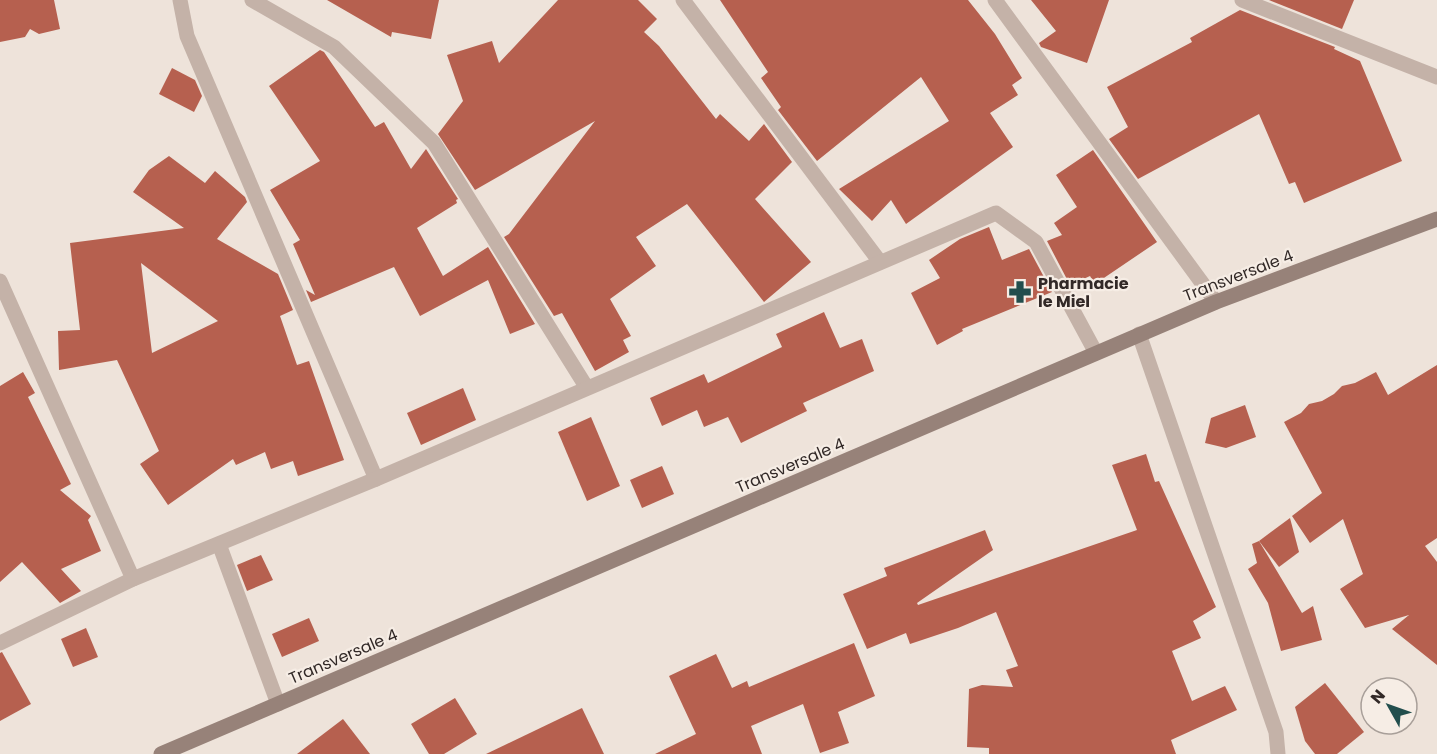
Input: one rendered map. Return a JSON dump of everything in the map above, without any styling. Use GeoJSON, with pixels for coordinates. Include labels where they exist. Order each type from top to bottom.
{"type":"FeatureCollection","features":[{"type":"Feature","properties":{"kind":"main road","name":"Transversale 4"},"geometry":{"type":"LineString","coordinates":[[161,754],[1139,334],[1216,302],[1437,219]]}},
{"type":"Feature","properties":{"kind":"street"},"geometry":{"type":"LineString","coordinates":[[180,0],[187,36],[376,479]]}},
{"type":"Feature","properties":{"kind":"street"},"geometry":{"type":"LineString","coordinates":[[252,0],[334,47],[434,143],[587,388]]}},
{"type":"Feature","properties":{"kind":"street"},"geometry":{"type":"LineString","coordinates":[[683,0],[880,262]]}},
{"type":"Feature","properties":{"kind":"street"},"geometry":{"type":"LineString","coordinates":[[995,0],[1216,302]]}},
{"type":"Feature","properties":{"kind":"street"},"geometry":{"type":"LineString","coordinates":[[1242,0],[1437,77]]}},
{"type":"Feature","properties":{"kind":"street"},"geometry":{"type":"LineString","coordinates":[[0,643],[133,579],[376,479],[996,213],[1036,242],[1096,353]]}},
{"type":"Feature","properties":{"kind":"street"},"geometry":{"type":"LineString","coordinates":[[0,281],[133,579]]}},
{"type":"Feature","properties":{"kind":"street"},"geometry":{"type":"LineString","coordinates":[[1139,334],[1276,732],[1278,754]]}},
{"type":"Feature","properties":{"kind":"street"},"geometry":{"type":"LineString","coordinates":[[219,544],[278,704]]}},
{"type":"Feature","properties":{"kind":"building"},"geometry":{"type":"Polygon","coordinates":[[[0,0],[54,0],[60,29],[39,34],[30,29],[25,37],[0,42],[0,0]]]}},
{"type":"Feature","properties":{"kind":"building"},"geometry":{"type":"Polygon","coordinates":[[[327,0],[439,0],[431,39],[392,32],[391,37],[327,0]]]}},
{"type":"Feature","properties":{"kind":"building"},"geometry":{"type":"Polygon","coordinates":[[[558,0],[638,0],[657,19],[644,32],[659,46],[716,119],[720,114],[749,141],[764,124],[792,162],[755,199],[811,262],[764,302],[687,204],[636,237],[656,266],[610,299],[631,336],[623,340],[629,352],[595,371],[562,313],[554,316],[504,237],[509,234],[595,121],[475,190],[438,134],[463,101],[447,55],[492,41],[499,63],[558,0]]]}},
{"type":"Feature","properties":{"kind":"building"},"geometry":{"type":"Polygon","coordinates":[[[720,0],[968,0],[995,34],[1022,78],[1012,85],[1018,95],[990,113],[1013,147],[906,224],[891,200],[872,221],[839,189],[949,121],[921,77],[817,161],[778,110],[781,107],[761,78],[768,72],[720,0]]]}},
{"type":"Feature","properties":{"kind":"building"},"geometry":{"type":"Polygon","coordinates":[[[1031,0],[1109,0],[1087,63],[1041,47],[1039,43],[1056,31],[1031,0]]]}},
{"type":"Feature","properties":{"kind":"building"},"geometry":{"type":"Polygon","coordinates":[[[1269,0],[1354,0],[1342,29],[1269,0]]]}},
{"type":"Feature","properties":{"kind":"building"},"geometry":{"type":"Polygon","coordinates":[[[1240,10],[1335,47],[1334,49],[1360,61],[1402,161],[1304,203],[1295,182],[1289,184],[1259,114],[1138,179],[1109,139],[1128,127],[1107,87],[1192,42],[1190,38],[1240,10]]]}},
{"type":"Feature","properties":{"kind":"building"},"geometry":{"type":"Polygon","coordinates":[[[320,50],[324,52],[375,127],[384,122],[411,169],[426,149],[458,199],[457,203],[417,228],[443,276],[488,247],[535,324],[510,334],[488,280],[420,316],[394,267],[311,302],[306,290],[315,295],[293,244],[300,240],[270,190],[320,161],[269,86],[320,50]]]}},
{"type":"Feature","properties":{"kind":"building"},"geometry":{"type":"Polygon","coordinates":[[[172,68],[195,80],[202,96],[194,112],[159,94],[172,68]]]}},
{"type":"Feature","properties":{"kind":"building"},"geometry":{"type":"Polygon","coordinates":[[[1093,150],[1157,242],[1095,284],[1090,276],[1070,285],[1047,241],[1062,235],[1054,223],[1077,207],[1056,175],[1093,150]]]}},
{"type":"Feature","properties":{"kind":"building"},"geometry":{"type":"Polygon","coordinates":[[[169,156],[205,183],[215,171],[245,197],[247,202],[217,239],[278,274],[293,310],[280,316],[297,365],[309,361],[344,460],[298,476],[293,461],[271,469],[265,452],[236,465],[233,459],[168,505],[140,464],[159,451],[117,360],[59,370],[58,331],[80,330],[70,243],[184,228],[133,192],[149,170],[169,156]],[[141,263],[152,353],[218,321],[141,263]]]}},
{"type":"Feature","properties":{"kind":"building"},"geometry":{"type":"Polygon","coordinates":[[[989,227],[1002,260],[1029,249],[1052,292],[962,329],[963,331],[937,345],[911,293],[940,278],[929,260],[960,239],[989,227]]]}},
{"type":"Feature","properties":{"kind":"building"},"geometry":{"type":"Polygon","coordinates":[[[824,312],[840,348],[862,339],[874,371],[803,403],[807,411],[741,443],[728,417],[704,427],[697,410],[662,426],[650,398],[704,374],[708,383],[782,347],[776,334],[824,312]]]}},
{"type":"Feature","properties":{"kind":"building"},"geometry":{"type":"Polygon","coordinates":[[[1437,365],[1437,538],[1425,546],[1437,562],[1437,665],[1392,629],[1409,615],[1365,628],[1340,589],[1363,574],[1343,519],[1310,543],[1292,516],[1322,493],[1284,422],[1301,413],[1309,404],[1322,401],[1334,394],[1342,386],[1355,383],[1376,372],[1388,395],[1437,365]]]}},
{"type":"Feature","properties":{"kind":"building"},"geometry":{"type":"Polygon","coordinates":[[[23,372],[35,393],[28,397],[71,484],[60,490],[91,516],[88,520],[101,551],[61,569],[81,591],[60,603],[22,562],[0,582],[0,386],[23,372]]]}},
{"type":"Feature","properties":{"kind":"building"},"geometry":{"type":"Polygon","coordinates":[[[463,388],[476,420],[421,445],[407,413],[463,388]]]}},
{"type":"Feature","properties":{"kind":"building"},"geometry":{"type":"Polygon","coordinates":[[[1245,405],[1256,437],[1226,448],[1205,443],[1211,418],[1245,405]]]}},
{"type":"Feature","properties":{"kind":"building"},"geometry":{"type":"Polygon","coordinates":[[[591,417],[620,486],[587,501],[558,432],[591,417]]]}},
{"type":"Feature","properties":{"kind":"building"},"geometry":{"type":"Polygon","coordinates":[[[1146,454],[1155,482],[1159,481],[1216,607],[1193,621],[1201,638],[1172,651],[1192,701],[1225,686],[1237,710],[1171,740],[1176,754],[989,754],[989,748],[967,747],[969,689],[982,685],[1013,687],[1006,670],[1018,666],[996,612],[910,644],[906,633],[867,649],[843,594],[887,576],[884,568],[985,530],[993,550],[917,603],[918,605],[1137,530],[1112,465],[1146,454]]]}},
{"type":"Feature","properties":{"kind":"building"},"geometry":{"type":"Polygon","coordinates":[[[662,466],[674,494],[642,508],[630,480],[662,466]]]}},
{"type":"Feature","properties":{"kind":"building"},"geometry":{"type":"Polygon","coordinates":[[[1290,518],[1299,552],[1279,567],[1259,541],[1290,518]]]}},
{"type":"Feature","properties":{"kind":"building"},"geometry":{"type":"Polygon","coordinates":[[[1259,541],[1302,613],[1313,606],[1322,640],[1281,651],[1268,603],[1248,569],[1257,563],[1252,544],[1259,541]]]}},
{"type":"Feature","properties":{"kind":"building"},"geometry":{"type":"Polygon","coordinates":[[[261,555],[273,580],[247,591],[237,565],[261,555]]]}},
{"type":"Feature","properties":{"kind":"building"},"geometry":{"type":"Polygon","coordinates":[[[309,618],[319,641],[282,657],[272,634],[309,618]]]}},
{"type":"Feature","properties":{"kind":"building"},"geometry":{"type":"Polygon","coordinates":[[[86,628],[98,657],[73,667],[61,639],[86,628]]]}},
{"type":"Feature","properties":{"kind":"building"},"geometry":{"type":"Polygon","coordinates":[[[854,643],[875,696],[838,712],[849,743],[820,753],[803,704],[751,726],[762,754],[655,754],[696,734],[669,676],[716,654],[732,688],[747,681],[749,687],[854,643]]]}},
{"type":"Feature","properties":{"kind":"building"},"geometry":{"type":"Polygon","coordinates":[[[2,652],[31,704],[0,721],[0,653],[2,652]]]}},
{"type":"Feature","properties":{"kind":"building"},"geometry":{"type":"Polygon","coordinates":[[[1325,683],[1359,726],[1359,736],[1337,754],[1315,754],[1305,741],[1295,707],[1325,683]]]}},
{"type":"Feature","properties":{"kind":"building"},"geometry":{"type":"Polygon","coordinates":[[[455,698],[477,734],[444,754],[429,754],[411,724],[455,698]]]}},
{"type":"Feature","properties":{"kind":"building"},"geometry":{"type":"Polygon","coordinates":[[[582,708],[604,754],[486,754],[582,708]]]}},
{"type":"Feature","properties":{"kind":"building"},"geometry":{"type":"Polygon","coordinates":[[[343,719],[370,754],[297,754],[343,719]]]}},
{"type":"Feature","properties":{"kind":"place","name":"Pharmacie le Miel"},"geometry":{"type":"Point","coordinates":[1020,292]}}]}
